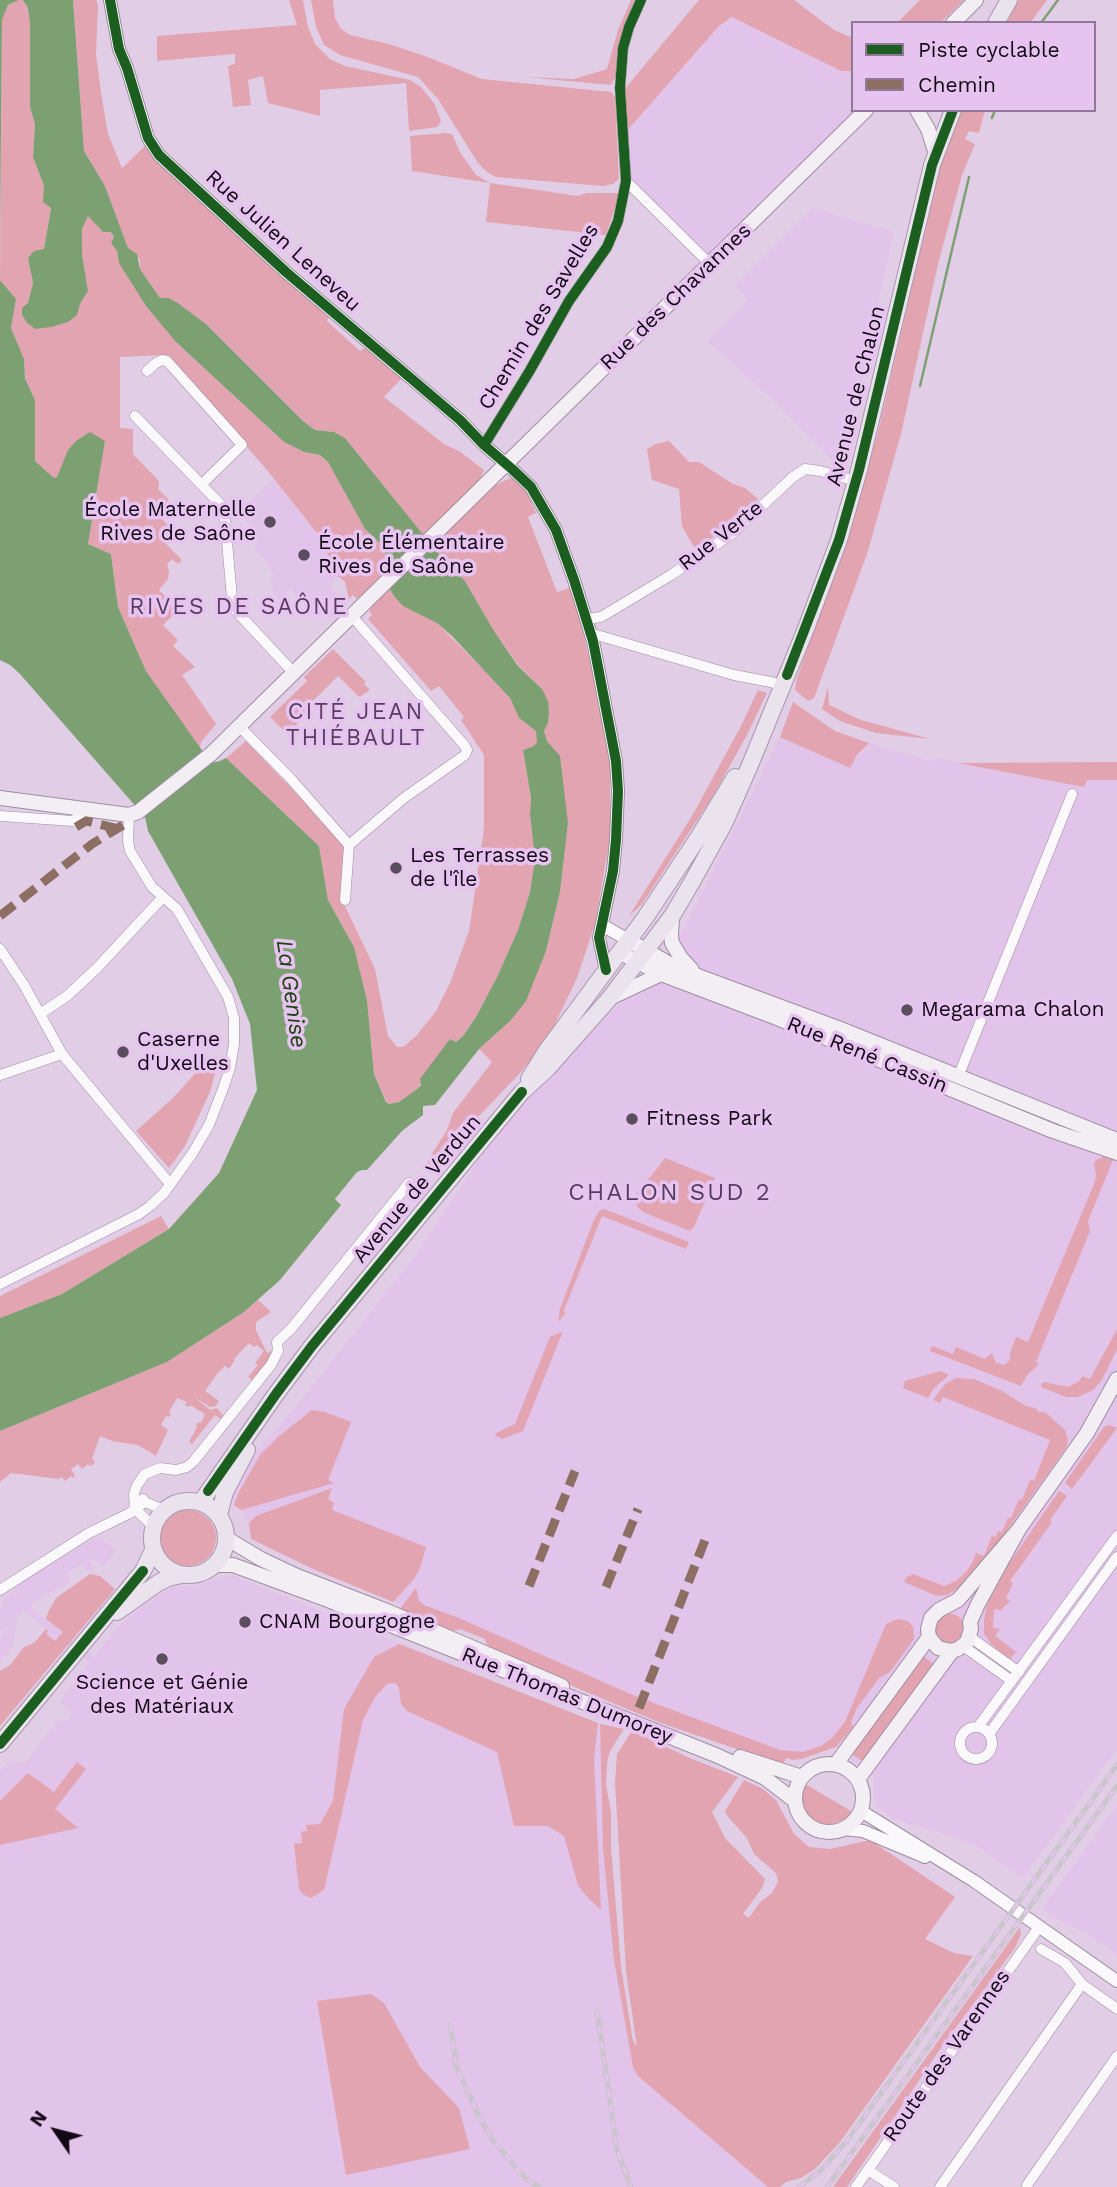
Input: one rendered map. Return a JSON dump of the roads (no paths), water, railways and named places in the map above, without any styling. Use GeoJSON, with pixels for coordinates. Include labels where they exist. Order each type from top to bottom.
{"type":"FeatureCollection","features":[{"type":"Feature","properties":{"kind":"main road"},"geometry":{"type":"LineString","coordinates":[[955,21],[976,0]]}},
{"type":"Feature","properties":{"kind":"main road"},"geometry":{"type":"LineString","coordinates":[[997,21],[1009,0]]}},
{"type":"Feature","properties":{"kind":"main road","name":"Rue des Chavannes"},"geometry":{"type":"LineString","coordinates":[[133,813],[211,754],[864,112]]}},
{"type":"Feature","properties":{"kind":"main road"},"geometry":{"type":"LineString","coordinates":[[917,112],[928,129],[936,153]]}},
{"type":"Feature","properties":{"kind":"main road","name":"Avenue de Chalon"},"geometry":{"type":"LineString","coordinates":[[783,686],[839,540],[856,481],[936,153],[952,112]]}},
{"type":"Feature","properties":{"kind":"main road","name":"Avenue de Verdun"},"geometry":{"type":"LineString","coordinates":[[201,1502],[312,1346],[522,1092],[548,1068],[608,999],[672,916],[724,824],[783,686]]}},
{"type":"Feature","properties":{"kind":"main road","name":"Avenue de Verdun"},"geometry":{"type":"LineString","coordinates":[[522,1092],[547,1050],[624,946],[698,838],[763,730]]}},
{"type":"Feature","properties":{"kind":"main road"},"geometry":{"type":"LineString","coordinates":[[0,798],[133,813]]}},
{"type":"Feature","properties":{"kind":"main road"},"geometry":{"type":"LineString","coordinates":[[672,916],[672,943],[681,958],[698,976]]}},
{"type":"Feature","properties":{"kind":"main road","name":"Rue René Cassin"},"geometry":{"type":"LineString","coordinates":[[624,946],[642,956],[838,1028],[1117,1140]]}},
{"type":"Feature","properties":{"kind":"main road","name":"Rue René Cassin"},"geometry":{"type":"LineString","coordinates":[[642,956],[661,974],[777,1018],[1053,1131],[1117,1153]]}},
{"type":"Feature","properties":{"kind":"main road"},"geometry":{"type":"LineString","coordinates":[[608,999],[661,974]]}},
{"type":"Feature","properties":{"kind":"main road"},"geometry":{"type":"LineString","coordinates":[[777,1018],[838,1028]]}},
{"type":"Feature","properties":{"kind":"main road"},"geometry":{"type":"LineString","coordinates":[[911,1073],[958,1077]]}},
{"type":"Feature","properties":{"kind":"main road","name":"Avenue de Verdun"},"geometry":{"type":"LineString","coordinates":[[219,1515],[225,1492],[247,1450],[320,1352],[342,1311]]}},
{"type":"Feature","properties":{"kind":"main road"},"geometry":{"type":"LineString","coordinates":[[964,1639],[938,1648],[929,1637],[931,1618],[939,1610],[958,1600],[1019,1528],[1087,1433],[1117,1379]]}},
{"type":"Feature","properties":{"kind":"main road"},"geometry":{"type":"LineString","coordinates":[[87,1639],[141,1593],[168,1578],[199,1574],[215,1565],[225,1548],[225,1530],[219,1515],[201,1502],[181,1501],[164,1510],[153,1525],[153,1550],[164,1566],[181,1575]]}},
{"type":"Feature","properties":{"kind":"main road"},"geometry":{"type":"LineString","coordinates":[[858,1779],[964,1639],[1019,1528]]}},
{"type":"Feature","properties":{"kind":"main road","name":"Rue Thomas Dumorey"},"geometry":{"type":"LineString","coordinates":[[226,1538],[297,1576],[505,1660],[590,1698],[723,1751],[802,1777]]}},
{"type":"Feature","properties":{"kind":"main road"},"geometry":{"type":"LineString","coordinates":[[0,1744],[143,1571],[153,1550]]}},
{"type":"Feature","properties":{"kind":"main road","name":"Rue Thomas Dumorey"},"geometry":{"type":"LineString","coordinates":[[215,1565],[233,1565],[328,1601],[718,1756],[765,1778],[795,1801]]}},
{"type":"Feature","properties":{"kind":"main road"},"geometry":{"type":"LineString","coordinates":[[946,1607],[961,1610],[964,1639]]}},
{"type":"Feature","properties":{"kind":"main road"},"geometry":{"type":"LineString","coordinates":[[836,1764],[929,1637]]}},
{"type":"Feature","properties":{"kind":"main road"},"geometry":{"type":"LineString","coordinates":[[836,1764],[852,1772],[858,1779],[862,1789],[861,1811],[844,1829],[822,1832],[803,1821],[797,1811],[796,1788],[802,1777],[817,1765],[836,1764]]}},
{"type":"Feature","properties":{"kind":"street","name":"Rue Julien Leneveu"},"geometry":{"type":"LineString","coordinates":[[110,0],[119,49],[148,138],[159,155],[286,272],[506,463],[531,487],[556,530],[590,631],[616,761],[618,791],[614,861],[601,931]]}},
{"type":"Feature","properties":{"kind":"street","name":"Chemin des Savelles"},"geometry":{"type":"LineString","coordinates":[[484,445],[569,301],[607,247],[618,221],[626,181],[620,77],[623,47],[641,0]]}},
{"type":"Feature","properties":{"kind":"street"},"geometry":{"type":"LineString","coordinates":[[626,181],[710,264]]}},
{"type":"Feature","properties":{"kind":"street"},"geometry":{"type":"LineString","coordinates":[[147,371],[156,363],[167,361],[242,445],[202,484]]}},
{"type":"Feature","properties":{"kind":"street"},"geometry":{"type":"LineString","coordinates":[[135,416],[222,504],[226,512],[232,598],[236,611],[293,672]]}},
{"type":"Feature","properties":{"kind":"street","name":"Rue Verte"},"geometry":{"type":"LineString","coordinates":[[590,631],[601,617],[671,575],[733,533],[805,469],[856,481]]}},
{"type":"Feature","properties":{"kind":"street"},"geometry":{"type":"LineString","coordinates":[[349,845],[404,799],[465,755],[467,750],[351,615]]}},
{"type":"Feature","properties":{"kind":"street"},"geometry":{"type":"LineString","coordinates":[[590,631],[734,675],[783,686]]}},
{"type":"Feature","properties":{"kind":"street"},"geometry":{"type":"LineString","coordinates":[[239,726],[291,779],[349,845],[345,900]]}},
{"type":"Feature","properties":{"kind":"street"},"geometry":{"type":"LineString","coordinates":[[958,1077],[1072,793]]}},
{"type":"Feature","properties":{"kind":"street"},"geometry":{"type":"LineString","coordinates":[[0,816],[73,821],[83,809]]}},
{"type":"Feature","properties":{"kind":"street"},"geometry":{"type":"LineString","coordinates":[[0,1284],[150,1206],[192,1154],[209,1125],[223,1090],[234,1044],[234,1018],[228,998],[177,909],[152,887],[130,851],[128,841],[133,813]]}},
{"type":"Feature","properties":{"kind":"street"},"geometry":{"type":"LineString","coordinates":[[40,1014],[67,996],[97,968],[163,897]]}},
{"type":"Feature","properties":{"kind":"street"},"geometry":{"type":"LineString","coordinates":[[601,931],[624,946]]}},
{"type":"Feature","properties":{"kind":"street"},"geometry":{"type":"LineString","coordinates":[[601,931],[606,970]]}},
{"type":"Feature","properties":{"kind":"street"},"geometry":{"type":"LineString","coordinates":[[0,949],[62,1054],[170,1184]]}},
{"type":"Feature","properties":{"kind":"street"},"geometry":{"type":"LineString","coordinates":[[0,1075],[62,1054]]}},
{"type":"Feature","properties":{"kind":"street"},"geometry":{"type":"LineString","coordinates":[[153,1525],[135,1509],[134,1494],[140,1480],[152,1469],[176,1470],[193,1462],[271,1365],[278,1351],[277,1342],[291,1329],[410,1183]]}},
{"type":"Feature","properties":{"kind":"street"},"geometry":{"type":"LineString","coordinates":[[134,1494],[141,1496],[145,1503],[164,1510]]}},
{"type":"Feature","properties":{"kind":"street"},"geometry":{"type":"LineString","coordinates":[[0,1590],[89,1533],[145,1503]]}},
{"type":"Feature","properties":{"kind":"street"},"geometry":{"type":"LineString","coordinates":[[978,1727],[1117,1536]]}},
{"type":"Feature","properties":{"kind":"street"},"geometry":{"type":"LineString","coordinates":[[989,1734],[1117,1557]]}},
{"type":"Feature","properties":{"kind":"street"},"geometry":{"type":"LineString","coordinates":[[964,1639],[1019,1672]]}},
{"type":"Feature","properties":{"kind":"street"},"geometry":{"type":"LineString","coordinates":[[964,1639],[1012,1681]]}},
{"type":"Feature","properties":{"kind":"street"},"geometry":{"type":"LineString","coordinates":[[978,1727],[989,1734],[992,1743],[987,1755],[976,1760],[966,1757],[960,1748],[960,1737],[967,1729],[978,1727]]}},
{"type":"Feature","properties":{"kind":"street"},"geometry":{"type":"LineString","coordinates":[[861,1811],[958,1871],[1117,1981]]}},
{"type":"Feature","properties":{"kind":"street"},"geometry":{"type":"LineString","coordinates":[[844,1829],[863,1830],[958,1871]]}},
{"type":"Feature","properties":{"kind":"street","name":"Route des Varennes"},"geometry":{"type":"LineString","coordinates":[[856,2187],[1039,1927]]}},
{"type":"Feature","properties":{"kind":"street"},"geometry":{"type":"LineString","coordinates":[[1041,1949],[1065,1963],[1082,1984],[1117,2009]]}},
{"type":"Feature","properties":{"kind":"street"},"geometry":{"type":"LineString","coordinates":[[940,2187],[1082,1984]]}},
{"type":"Feature","properties":{"kind":"street"},"geometry":{"type":"LineString","coordinates":[[1027,2185],[1117,2056]]}},
{"type":"Feature","properties":{"kind":"street"},"geometry":{"type":"LineString","coordinates":[[868,2170],[894,2187]]}},
{"type":"Feature","properties":{"kind":"water"},"geometry":{"type":"Polygon","coordinates":[[[0,0],[19,0],[8,5],[2,20],[0,239],[0,0]]]}},
{"type":"Feature","properties":{"kind":"water","name":"La Genise"},"geometry":{"type":"Polygon","coordinates":[[[23,0],[73,0],[84,151],[105,186],[128,248],[137,254],[140,269],[160,298],[169,298],[178,303],[206,324],[303,421],[315,430],[334,432],[345,438],[443,559],[465,581],[518,666],[542,689],[548,701],[549,712],[544,731],[547,741],[560,756],[568,823],[560,892],[546,951],[526,1001],[510,1021],[479,1049],[435,1105],[423,1106],[423,1115],[402,1131],[367,1170],[357,1172],[335,1199],[341,1205],[280,1280],[244,1312],[167,1362],[0,1431],[0,1318],[62,1294],[169,1229],[219,1173],[257,1090],[250,1024],[232,979],[148,831],[145,817],[20,674],[0,660],[0,280],[16,299],[11,328],[24,359],[25,378],[35,400],[35,461],[54,478],[57,477],[68,450],[76,441],[90,432],[105,441],[88,544],[111,554],[118,607],[146,671],[211,763],[226,758],[319,846],[328,900],[354,947],[367,1000],[374,1074],[389,1104],[399,1102],[417,1089],[421,1085],[420,1079],[450,1039],[456,1042],[463,1036],[498,975],[518,930],[530,892],[535,859],[531,798],[523,750],[537,742],[536,731],[519,718],[510,698],[452,636],[437,623],[403,606],[394,596],[383,576],[386,558],[384,547],[365,529],[328,462],[320,455],[304,452],[284,442],[176,342],[146,306],[119,263],[117,251],[111,243],[114,237],[111,232],[103,232],[88,216],[82,229],[82,254],[88,291],[77,315],[68,322],[51,327],[35,329],[27,323],[22,315],[22,308],[28,303],[33,283],[28,258],[34,251],[44,249],[51,208],[43,202],[44,186],[33,157],[35,124],[30,107],[30,24],[28,8],[23,0]]]}},
{"type":"Feature","properties":{"kind":"waterway"},"geometry":{"type":"LineString","coordinates":[[1042,21],[1058,0]]}},
{"type":"Feature","properties":{"kind":"waterway"},"geometry":{"type":"LineString","coordinates":[[992,118],[994,112]]}},
{"type":"Feature","properties":{"kind":"waterway"},"geometry":{"type":"LineString","coordinates":[[920,386],[969,177]]}},
{"type":"Feature","properties":{"kind":"railway"},"geometry":{"type":"LineString","coordinates":[[799,2187],[820,2171],[846,2142],[1117,1765]]}},
{"type":"Feature","properties":{"kind":"railway"},"geometry":{"type":"LineString","coordinates":[[827,2187],[1117,1786]]}},
{"type":"Feature","properties":{"kind":"railway"},"geometry":{"type":"LineString","coordinates":[[597,2010],[617,2150],[631,2187]]}},
{"type":"Feature","properties":{"kind":"railway"},"geometry":{"type":"LineString","coordinates":[[450,2025],[457,2068],[479,2116],[492,2139],[526,2179],[539,2187]]}},
{"type":"Feature","properties":{"kind":"place","name":"École Maternelle Rives de Saône"},"geometry":{"type":"Point","coordinates":[270,522]}},
{"type":"Feature","properties":{"kind":"place","name":"École Élémentaire Rives de Saône"},"geometry":{"type":"Point","coordinates":[304,555]}},
{"type":"Feature","properties":{"kind":"place","name":"Les Terrasses de l'île"},"geometry":{"type":"Point","coordinates":[396,868]}},
{"type":"Feature","properties":{"kind":"place","name":"Megarama Chalon"},"geometry":{"type":"Point","coordinates":[907,1010]}},
{"type":"Feature","properties":{"kind":"place","name":"Caserne d'Uxelles"},"geometry":{"type":"Point","coordinates":[123,1052]}},
{"type":"Feature","properties":{"kind":"place","name":"Fitness Park"},"geometry":{"type":"Point","coordinates":[632,1119]}},
{"type":"Feature","properties":{"kind":"place","name":"CNAM Bourgogne"},"geometry":{"type":"Point","coordinates":[245,1622]}},
{"type":"Feature","properties":{"kind":"place","name":"Science et Génie des Matériaux"},"geometry":{"type":"Point","coordinates":[162,1659]}},
{"type":"Feature","properties":{"kind":"district","name":"RIVES DE SAÔNE"},"geometry":{"type":"Point","coordinates":[239,607]}},
{"type":"Feature","properties":{"kind":"district","name":"CITÉ JEAN THIÉBAULT"},"geometry":{"type":"Point","coordinates":[356,725]}},
{"type":"Feature","properties":{"kind":"district","name":"CHALON SUD 2"},"geometry":{"type":"Point","coordinates":[670,1193]}}]}
